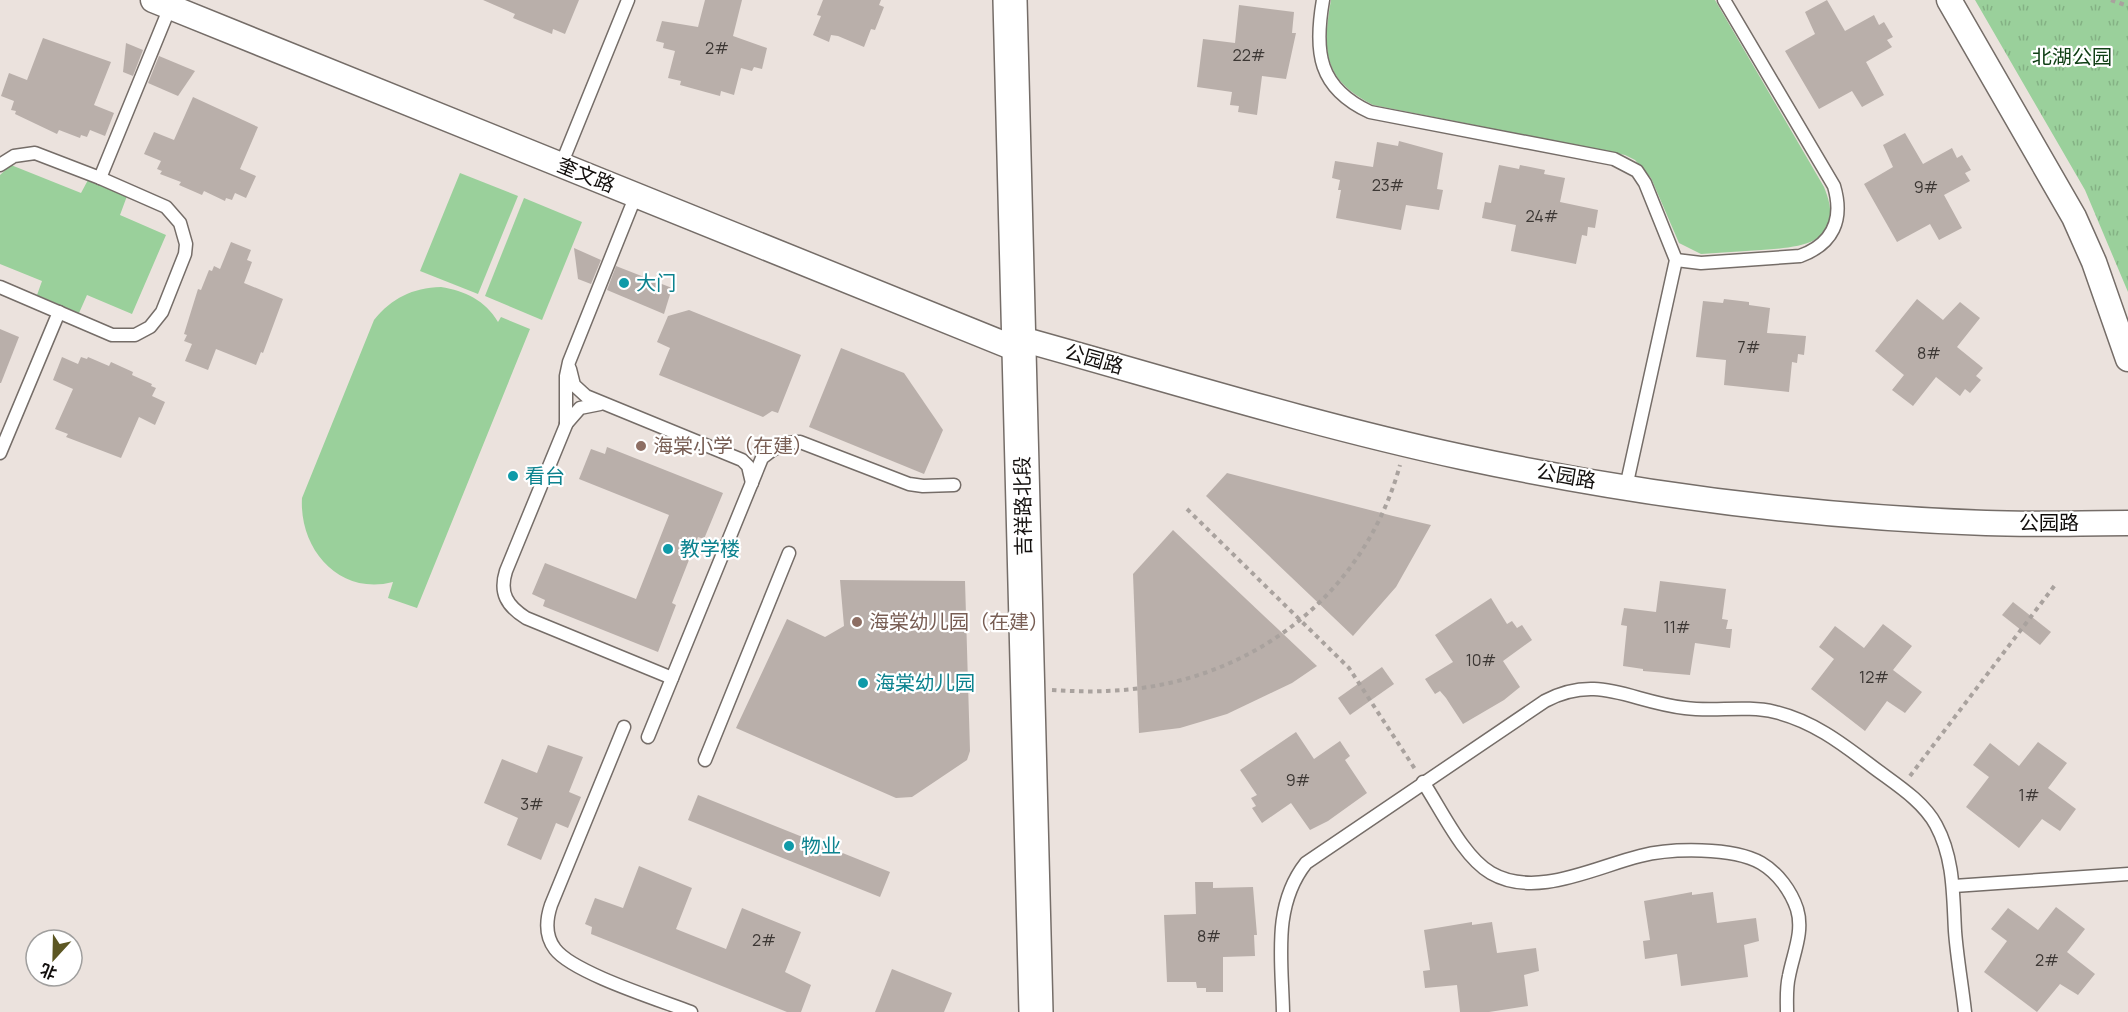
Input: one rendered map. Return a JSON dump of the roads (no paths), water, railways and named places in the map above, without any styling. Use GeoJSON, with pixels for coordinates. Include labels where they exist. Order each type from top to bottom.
{"type":"FeatureCollection","features":[{"type":"Feature","properties":{"kind":"street","name":"吉祥路北段"},"geometry":{"type":"LineString","coordinates":[[1010,0],[1036,1012]]}},
{"type":"Feature","properties":{"kind":"street"},"geometry":{"type":"LineString","coordinates":[[1948,0],[2074,217],[2098,272],[2128,359]]}},
{"type":"Feature","properties":{"kind":"street","name":"奎文路"},"geometry":{"type":"LineString","coordinates":[[162,3],[636,195],[1019,344]]}},
{"type":"Feature","properties":{"kind":"street","name":"公园路"},"geometry":{"type":"LineString","coordinates":[[1019,344],[1367,435],[1497,464],[1626,487],[1820,513],[1986,523],[2128,523]]}},
{"type":"Feature","properties":{"kind":"lane"},"geometry":{"type":"LineString","coordinates":[[561,165],[628,0]]}},
{"type":"Feature","properties":{"kind":"lane"},"geometry":{"type":"LineString","coordinates":[[1323,0],[1318,29],[1320,58],[1325,73],[1336,90],[1352,104],[1370,112],[1626,163],[1637,171],[1645,183],[1676,260],[1626,487]]}},
{"type":"Feature","properties":{"kind":"lane"},"geometry":{"type":"LineString","coordinates":[[1676,260],[1701,263],[1800,256],[1815,251],[1827,240],[1835,230],[1839,217],[1834,186],[1724,0]]}},
{"type":"Feature","properties":{"kind":"lane"},"geometry":{"type":"LineString","coordinates":[[100,178],[162,3]]}},
{"type":"Feature","properties":{"kind":"lane"},"geometry":{"type":"LineString","coordinates":[[0,165],[14,156],[35,153],[154,201],[173,213],[184,233],[185,254],[162,312],[143,332],[124,336],[112,335],[0,287]]}},
{"type":"Feature","properties":{"kind":"lane"},"geometry":{"type":"LineString","coordinates":[[566,425],[566,376],[569,362],[636,195]]}},
{"type":"Feature","properties":{"kind":"lane"},"geometry":{"type":"LineString","coordinates":[[0,453],[58,312]]}},
{"type":"Feature","properties":{"kind":"lane"},"geometry":{"type":"LineString","coordinates":[[569,362],[574,385],[586,396],[736,456],[751,458],[769,452],[789,441],[800,442],[915,486],[954,485]]}},
{"type":"Feature","properties":{"kind":"lane"},"geometry":{"type":"LineString","coordinates":[[604,404],[580,408],[566,425],[507,571],[503,589],[504,597],[514,610],[526,618],[672,678]]}},
{"type":"Feature","properties":{"kind":"lane"},"geometry":{"type":"LineString","coordinates":[[648,737],[762,458],[769,452]]}},
{"type":"Feature","properties":{"kind":"lane"},"geometry":{"type":"LineString","coordinates":[[736,456],[748,466],[752,483]]}},
{"type":"Feature","properties":{"kind":"lane"},"geometry":{"type":"LineString","coordinates":[[705,760],[789,553]]}},
{"type":"Feature","properties":{"kind":"lane"},"geometry":{"type":"LineString","coordinates":[[1283,1012],[1281,930],[1283,910],[1294,877],[1324,848],[1545,701],[1564,691],[1585,687],[1605,689],[1669,706],[1694,710],[1748,709],[1795,718],[1835,738],[1901,789],[1925,810],[1936,825],[1949,859],[1954,886],[1955,932],[1965,1012]]}},
{"type":"Feature","properties":{"kind":"lane"},"geometry":{"type":"LineString","coordinates":[[624,727],[551,905],[547,927],[555,949],[575,966],[691,1012]]}},
{"type":"Feature","properties":{"kind":"lane"},"geometry":{"type":"LineString","coordinates":[[1423,782],[1473,858],[1491,873],[1510,880],[1528,883],[1553,880],[1642,855],[1678,851],[1743,856],[1761,863],[1779,877],[1797,910],[1799,928],[1797,948],[1789,975],[1787,1012]]}},
{"type":"Feature","properties":{"kind":"lane"},"geometry":{"type":"LineString","coordinates":[[1954,886],[2128,874]]}},
{"type":"Feature","properties":{"kind":"place","name":"大门"},"geometry":{"type":"Point","coordinates":[624,283]}},
{"type":"Feature","properties":{"kind":"place","name":"海棠小学（在建）"},"geometry":{"type":"Point","coordinates":[641,446]}},
{"type":"Feature","properties":{"kind":"place","name":"看台"},"geometry":{"type":"Point","coordinates":[513,476]}},
{"type":"Feature","properties":{"kind":"place","name":"教学楼"},"geometry":{"type":"Point","coordinates":[668,549]}},
{"type":"Feature","properties":{"kind":"place","name":"海棠幼儿园（在建）"},"geometry":{"type":"Point","coordinates":[857,622]}},
{"type":"Feature","properties":{"kind":"place","name":"海棠幼儿园"},"geometry":{"type":"Point","coordinates":[863,683]}},
{"type":"Feature","properties":{"kind":"place","name":"物业"},"geometry":{"type":"Point","coordinates":[789,846]}},
{"type":"Feature","properties":{"kind":"park label","name":"北湖公园"},"geometry":{"type":"Point","coordinates":[2072,57]}}]}
